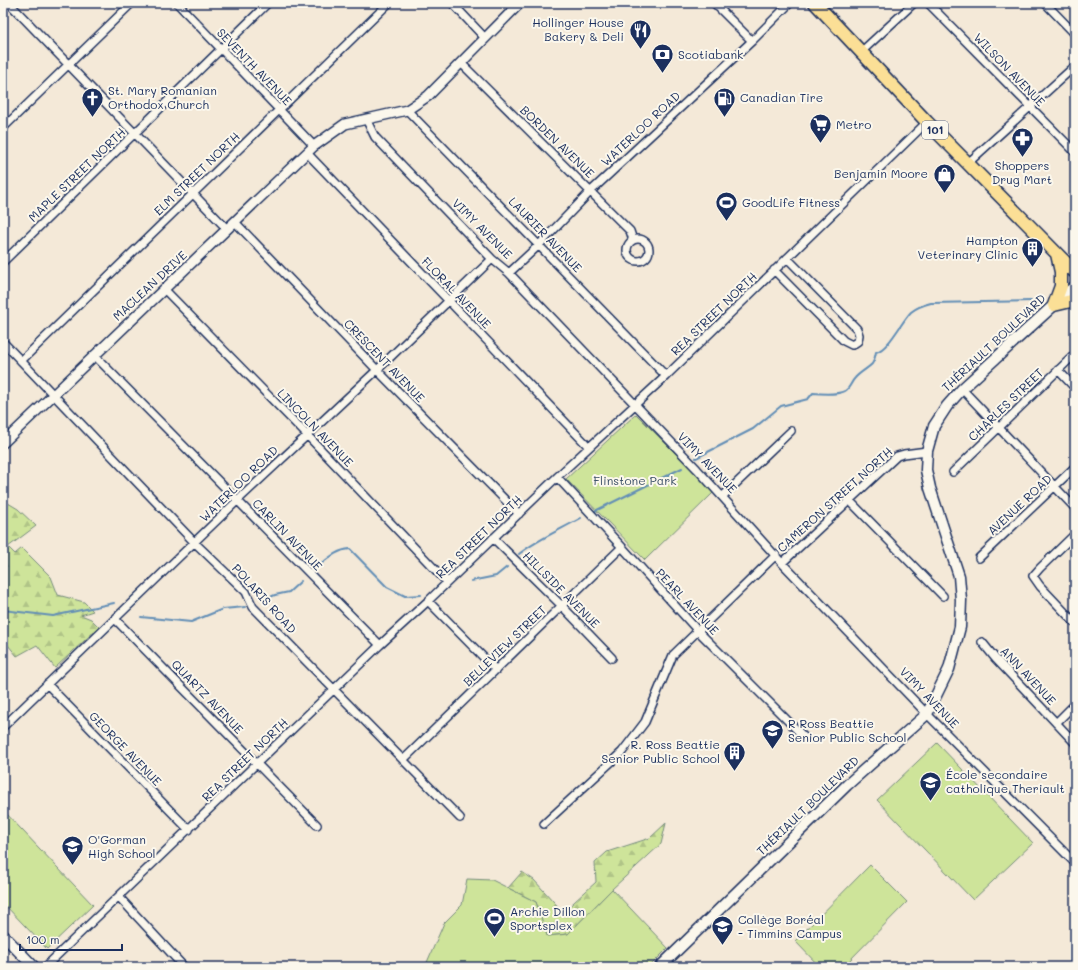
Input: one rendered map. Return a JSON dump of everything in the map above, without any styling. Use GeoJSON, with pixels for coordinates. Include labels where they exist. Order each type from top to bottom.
{"type":"FeatureCollection","features":[{"type":"Feature","properties":{"kind":"main road","name":"101"},"geometry":{"type":"LineString","coordinates":[[815,3],[927,122],[1075,272]]}},
{"type":"Feature","properties":{"kind":"main road"},"geometry":{"type":"LineString","coordinates":[[1054,305],[1061,286],[1061,272],[1057,254]]}},
{"type":"Feature","properties":{"kind":"main road","name":"THÉRIAULT BOULEVARD"},"geometry":{"type":"LineString","coordinates":[[660,967],[847,785],[927,714],[949,669],[960,627],[961,600],[959,576],[930,488],[926,470],[927,451],[934,426],[947,406],[962,389],[1075,286]]}},
{"type":"Feature","properties":{"kind":"main road"},"geometry":{"type":"LineString","coordinates":[[1054,305],[1075,300]]}},
{"type":"Feature","properties":{"kind":"main road"},"geometry":{"type":"LineString","coordinates":[[3,935],[34,967]]}},
{"type":"Feature","properties":{"kind":"street","name":"CRESCENT AVENUE"},"geometry":{"type":"LineString","coordinates":[[9,3],[193,193],[231,226],[377,370],[519,514]]}},
{"type":"Feature","properties":{"kind":"street"},"geometry":{"type":"LineString","coordinates":[[3,128],[132,3]]}},
{"type":"Feature","properties":{"kind":"street","name":"SEVENTH AVENUE"},"geometry":{"type":"LineString","coordinates":[[177,3],[314,146]]}},
{"type":"Feature","properties":{"kind":"street","name":"MAPLE STREET NORTH"},"geometry":{"type":"LineString","coordinates":[[3,262],[268,3]]}},
{"type":"Feature","properties":{"kind":"street","name":"ELM STREET NORTH"},"geometry":{"type":"LineString","coordinates":[[21,361],[389,3]]}},
{"type":"Feature","properties":{"kind":"street"},"geometry":{"type":"LineString","coordinates":[[452,3],[485,38]]}},
{"type":"Feature","properties":{"kind":"street"},"geometry":{"type":"LineString","coordinates":[[314,146],[345,124],[408,110],[428,96],[520,3]]}},
{"type":"Feature","properties":{"kind":"street"},"geometry":{"type":"LineString","coordinates":[[714,3],[752,41]]}},
{"type":"Feature","properties":{"kind":"street","name":"WATERLOO ROAD"},"geometry":{"type":"LineString","coordinates":[[509,273],[539,245],[591,191],[752,41],[790,3]]}},
{"type":"Feature","properties":{"kind":"street"},"geometry":{"type":"LineString","coordinates":[[861,52],[914,3]]}},
{"type":"Feature","properties":{"kind":"street","name":"WILSON AVENUE"},"geometry":{"type":"LineString","coordinates":[[928,3],[1075,152]]}},
{"type":"Feature","properties":{"kind":"street"},"geometry":{"type":"LineString","coordinates":[[1045,3],[1075,34]]}},
{"type":"Feature","properties":{"kind":"street","name":"BORDEN AVENUE"},"geometry":{"type":"LineString","coordinates":[[461,63],[630,231],[633,240]]}},
{"type":"Feature","properties":{"kind":"street"},"geometry":{"type":"LineString","coordinates":[[968,163],[1075,66]]}},
{"type":"Feature","properties":{"kind":"street","name":"LAURIER AVENUE"},"geometry":{"type":"LineString","coordinates":[[408,110],[666,376]]}},
{"type":"Feature","properties":{"kind":"street","name":"VIMY AVENUE"},"geometry":{"type":"LineString","coordinates":[[366,119],[375,137],[492,259],[509,273],[723,496],[782,563],[927,714],[1075,864]]}},
{"type":"Feature","properties":{"kind":"street","name":"REA STREET NORTH"},"geometry":{"type":"LineString","coordinates":[[45,967],[380,645],[666,376],[927,122]]}},
{"type":"Feature","properties":{"kind":"street","name":"MACLEAN DRIVE"},"geometry":{"type":"LineString","coordinates":[[3,443],[94,355],[165,290],[314,146]]}},
{"type":"Feature","properties":{"kind":"street","name":"FLORAL AVENUE"},"geometry":{"type":"LineString","coordinates":[[307,153],[589,447]]}},
{"type":"Feature","properties":{"kind":"street"},"geometry":{"type":"LineString","coordinates":[[774,270],[844,341],[852,345],[858,341],[859,335],[857,329],[787,258]]}},
{"type":"Feature","properties":{"kind":"street","name":"WATERLOO ROAD"},"geometry":{"type":"LineString","coordinates":[[3,727],[194,542],[377,370],[492,259]]}},
{"type":"Feature","properties":{"kind":"street","name":"LINCOLN AVENUE"},"geometry":{"type":"LineString","coordinates":[[165,290],[448,582]]}},
{"type":"Feature","properties":{"kind":"street","name":"POLARIS ROAD"},"geometry":{"type":"LineString","coordinates":[[3,342],[194,542],[246,592],[253,607],[460,818]]}},
{"type":"Feature","properties":{"kind":"street","name":"CHARLES STREET"},"geometry":{"type":"LineString","coordinates":[[953,472],[1075,354]]}},
{"type":"Feature","properties":{"kind":"street","name":"CARLIN AVENUE"},"geometry":{"type":"LineString","coordinates":[[94,355],[380,645]]}},
{"type":"Feature","properties":{"kind":"street"},"geometry":{"type":"LineString","coordinates":[[1058,370],[1075,388]]}},
{"type":"Feature","properties":{"kind":"street"},"geometry":{"type":"LineString","coordinates":[[962,389],[1075,508]]}},
{"type":"Feature","properties":{"kind":"street"},"geometry":{"type":"LineString","coordinates":[[723,496],[791,431]]}},
{"type":"Feature","properties":{"kind":"street","name":"CAMERON STREET NORTH"},"geometry":{"type":"LineString","coordinates":[[782,563],[897,456],[927,451]]}},
{"type":"Feature","properties":{"kind":"street","name":"AVENUE ROAD"},"geometry":{"type":"LineString","coordinates":[[979,558],[1075,467]]}},
{"type":"Feature","properties":{"kind":"street","name":"PEARL AVENUE"},"geometry":{"type":"LineString","coordinates":[[557,477],[698,631],[804,738]]}},
{"type":"Feature","properties":{"kind":"street"},"geometry":{"type":"LineString","coordinates":[[850,501],[943,596]]}},
{"type":"Feature","properties":{"kind":"street"},"geometry":{"type":"LineString","coordinates":[[1075,534],[1033,576],[1040,586],[1075,623]]}},
{"type":"Feature","properties":{"kind":"street","name":"HILLSIDE AVENUE"},"geometry":{"type":"LineString","coordinates":[[493,538],[612,658]]}},
{"type":"Feature","properties":{"kind":"street","name":"BELLEVIEW STREET"},"geometry":{"type":"LineString","coordinates":[[403,760],[622,547]]}},
{"type":"Feature","properties":{"kind":"street","name":"CAMERON STREET NORTH"},"geometry":{"type":"LineString","coordinates":[[544,824],[622,752],[645,722],[673,655],[776,555]]}},
{"type":"Feature","properties":{"kind":"street"},"geometry":{"type":"LineString","coordinates":[[428,601],[496,670]]}},
{"type":"Feature","properties":{"kind":"street","name":"QUARTZ AVENUE"},"geometry":{"type":"LineString","coordinates":[[115,619],[317,825]]}},
{"type":"Feature","properties":{"kind":"street","name":"ANN AVENUE"},"geometry":{"type":"LineString","coordinates":[[982,642],[994,658],[1075,742]]}},
{"type":"Feature","properties":{"kind":"street","name":"GEORGE AVENUE"},"geometry":{"type":"LineString","coordinates":[[47,684],[188,830]]}},
{"type":"Feature","properties":{"kind":"street"},"geometry":{"type":"LineString","coordinates":[[1056,722],[1075,704]]}},
{"type":"Feature","properties":{"kind":"street"},"geometry":{"type":"LineString","coordinates":[[119,897],[184,967]]}},
{"type":"Feature","properties":{"kind":"green space","name":"Flinstone Park"},"geometry":{"type":"Polygon","coordinates":[[[636,414],[714,492],[645,560],[566,479],[636,414]]]}},
{"type":"Feature","properties":{"kind":"green space"},"geometry":{"type":"Polygon","coordinates":[[[3,500],[18,509],[36,526],[8,547],[15,554],[22,548],[51,577],[58,595],[84,602],[93,611],[81,615],[91,619],[99,627],[55,668],[37,645],[17,656],[3,639],[3,500]]]}},
{"type":"Feature","properties":{"kind":"green space"},"geometry":{"type":"Polygon","coordinates":[[[937,743],[1033,843],[973,900],[877,800],[937,743]]]}},
{"type":"Feature","properties":{"kind":"green space"},"geometry":{"type":"Polygon","coordinates":[[[4,811],[93,905],[47,949],[3,903],[4,811]]]}},
{"type":"Feature","properties":{"kind":"green space"},"geometry":{"type":"Polygon","coordinates":[[[666,823],[661,844],[612,889],[568,934],[547,936],[536,902],[508,888],[522,872],[534,880],[563,912],[596,882],[595,863],[607,852],[650,838],[666,823]]]}},
{"type":"Feature","properties":{"kind":"green space"},"geometry":{"type":"Polygon","coordinates":[[[870,865],[907,902],[843,967],[820,967],[795,941],[870,865]]]}},
{"type":"Feature","properties":{"kind":"green space"},"geometry":{"type":"Polygon","coordinates":[[[467,879],[492,880],[536,902],[547,936],[568,934],[612,889],[668,948],[649,967],[425,967],[444,923],[462,905],[467,879]]]}},
{"type":"Feature","properties":{"kind":"waterway"},"geometry":{"type":"LineString","coordinates":[[696,458],[753,429],[781,406],[808,399],[813,393],[834,394],[845,391],[857,376],[872,364],[876,352],[885,346],[895,335],[907,316],[918,307],[931,303],[1031,301]]}},
{"type":"Feature","properties":{"kind":"waterway"},"geometry":{"type":"LineString","coordinates":[[595,511],[682,468]]}},
{"type":"Feature","properties":{"kind":"waterway"},"geometry":{"type":"LineString","coordinates":[[519,554],[541,539],[581,518]]}},
{"type":"Feature","properties":{"kind":"waterway"},"geometry":{"type":"LineString","coordinates":[[313,570],[331,556],[340,551],[350,549],[387,587],[405,596],[421,595]]}},
{"type":"Feature","properties":{"kind":"waterway"},"geometry":{"type":"LineString","coordinates":[[471,581],[496,576],[507,567]]}},
{"type":"Feature","properties":{"kind":"waterway"},"geometry":{"type":"LineString","coordinates":[[263,600],[275,595],[289,592],[301,581]]}},
{"type":"Feature","properties":{"kind":"waterway"},"geometry":{"type":"LineString","coordinates":[[3,610],[53,616],[114,603]]}},
{"type":"Feature","properties":{"kind":"waterway"},"geometry":{"type":"LineString","coordinates":[[141,617],[191,622],[223,609],[245,607]]}},
{"type":"Feature","properties":{"kind":"place","name":"Hollinger House Bakery & Deli"},"geometry":{"type":"Point","coordinates":[640,50]}},
{"type":"Feature","properties":{"kind":"place","name":"Scotiabank"},"geometry":{"type":"Point","coordinates":[663,74]}},
{"type":"Feature","properties":{"kind":"place","name":"St. Mary Romanian Orthodox Church"},"geometry":{"type":"Point","coordinates":[93,118]}},
{"type":"Feature","properties":{"kind":"place","name":"Canadian Tire"},"geometry":{"type":"Point","coordinates":[725,118]}},
{"type":"Feature","properties":{"kind":"place","name":"Metro"},"geometry":{"type":"Point","coordinates":[820,144]}},
{"type":"Feature","properties":{"kind":"place","name":"Shoppers Drug Mart"},"geometry":{"type":"Point","coordinates":[1022,158]}},
{"type":"Feature","properties":{"kind":"place","name":"Benjamin Moore"},"geometry":{"type":"Point","coordinates":[944,194]}},
{"type":"Feature","properties":{"kind":"place","name":"GoodLife Fitness"},"geometry":{"type":"Point","coordinates":[726,222]}},
{"type":"Feature","properties":{"kind":"place","name":"Hampton Veterinary Clinic"},"geometry":{"type":"Point","coordinates":[1033,268]}},
{"type":"Feature","properties":{"kind":"place","name":"R Ross Beattie Senior Public School"},"geometry":{"type":"Point","coordinates":[773,750]}},
{"type":"Feature","properties":{"kind":"place","name":"R. Ross Beattie Senior Public School"},"geometry":{"type":"Point","coordinates":[735,772]}},
{"type":"Feature","properties":{"kind":"place","name":"École secondaire catholique Theriault"},"geometry":{"type":"Point","coordinates":[930,802]}},
{"type":"Feature","properties":{"kind":"place","name":"O'Gorman High School"},"geometry":{"type":"Point","coordinates":[72,866]}},
{"type":"Feature","properties":{"kind":"place","name":"Archie Dillon Sportsplex"},"geometry":{"type":"Point","coordinates":[494,938]}},
{"type":"Feature","properties":{"kind":"place","name":"Collège Boréal - Timmins Campus"},"geometry":{"type":"Point","coordinates":[722,946]}}]}
